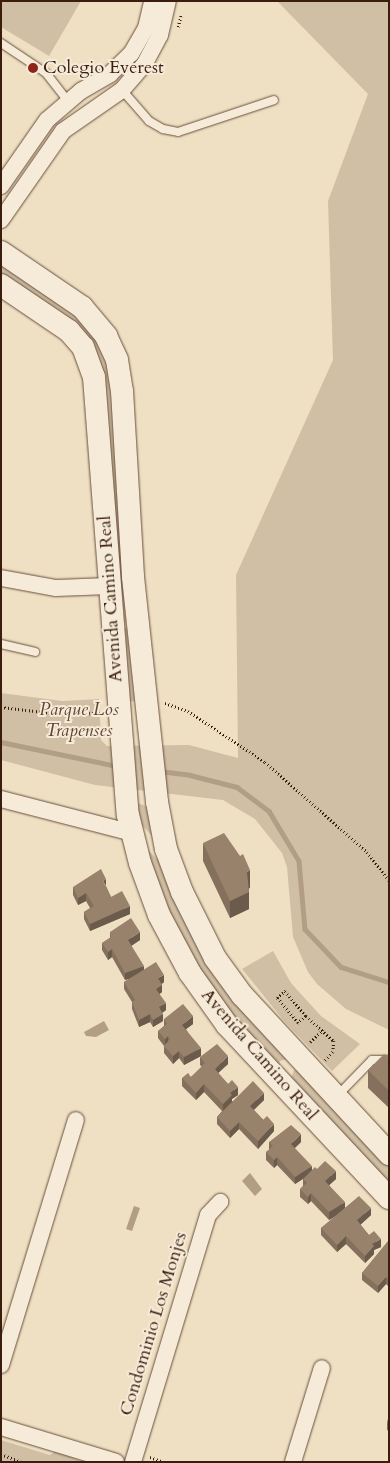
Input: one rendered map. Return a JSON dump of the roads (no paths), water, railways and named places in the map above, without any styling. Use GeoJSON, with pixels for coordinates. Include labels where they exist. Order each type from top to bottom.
{"type":"FeatureCollection","features":[{"type":"Feature","properties":{"kind":"main road","name":"Avenida Camino Real"},"geometry":{"type":"LineString","coordinates":[[1,252],[82,307],[106,336],[117,360],[122,391],[137,621],[153,706],[157,802],[170,859],[192,916],[220,964],[256,1013],[310,1058],[336,1098],[389,1154]]}},
{"type":"Feature","properties":{"kind":"main road","name":"Avenida Camino Real"},"geometry":{"type":"LineString","coordinates":[[1,285],[69,331],[83,347],[92,366],[96,389],[111,597],[111,719],[132,833],[150,893],[179,955],[216,1010],[280,1082],[389,1198]]}},
{"type":"Feature","properties":{"kind":"main road"},"geometry":{"type":"LineString","coordinates":[[111,597],[124,620],[137,621]]}},
{"type":"Feature","properties":{"kind":"main road"},"geometry":{"type":"LineString","coordinates":[[132,833],[149,842],[170,859]]}},
{"type":"Feature","properties":{"kind":"main road"},"geometry":{"type":"LineString","coordinates":[[280,1082],[288,1067],[310,1058]]}},
{"type":"Feature","properties":{"kind":"street"},"geometry":{"type":"LineString","coordinates":[[1,186],[39,128],[68,101],[110,74],[131,54],[146,28],[152,1]]}},
{"type":"Feature","properties":{"kind":"street"},"geometry":{"type":"LineString","coordinates":[[1,220],[63,131],[122,90],[153,50],[168,1]]}},
{"type":"Feature","properties":{"kind":"street"},"geometry":{"type":"LineString","coordinates":[[1,578],[111,597]]}},
{"type":"Feature","properties":{"kind":"street"},"geometry":{"type":"LineString","coordinates":[[1,799],[132,833]]}},
{"type":"Feature","properties":{"kind":"street"},"geometry":{"type":"LineString","coordinates":[[1,1365],[76,1120]]}},
{"type":"Feature","properties":{"kind":"street","name":"Condominio Los Monjes"},"geometry":{"type":"LineString","coordinates":[[133,1462],[208,1215],[220,1202]]}},
{"type":"Feature","properties":{"kind":"street"},"geometry":{"type":"LineString","coordinates":[[293,1462],[322,1368]]}},
{"type":"Feature","properties":{"kind":"street"},"geometry":{"type":"LineString","coordinates":[[1,1427],[116,1462]]}},
{"type":"Feature","properties":{"kind":"lane"},"geometry":{"type":"LineString","coordinates":[[1,43],[46,73],[68,101]]}},
{"type":"Feature","properties":{"kind":"lane"},"geometry":{"type":"LineString","coordinates":[[122,90],[149,121],[163,129],[178,132],[274,100]]}},
{"type":"Feature","properties":{"kind":"lane"},"geometry":{"type":"LineString","coordinates":[[1,644],[35,652]]}},
{"type":"Feature","properties":{"kind":"lane"},"geometry":{"type":"LineString","coordinates":[[336,1098],[372,1060],[389,1060]]}},
{"type":"Feature","properties":{"kind":"waterway"},"geometry":{"type":"LineString","coordinates":[[1,742],[117,766]]}},
{"type":"Feature","properties":{"kind":"waterway"},"geometry":{"type":"LineString","coordinates":[[159,771],[190,775],[237,787],[269,811],[299,861],[305,929],[341,967],[389,982]]}},
{"type":"Feature","properties":{"kind":"place","name":"Colegio Everest"},"geometry":{"type":"Point","coordinates":[33,68]}},
{"type":"Feature","properties":{"kind":"park label","name":"Parque Los Trapenses"},"geometry":{"type":"Point","coordinates":[79,721]}}]}
